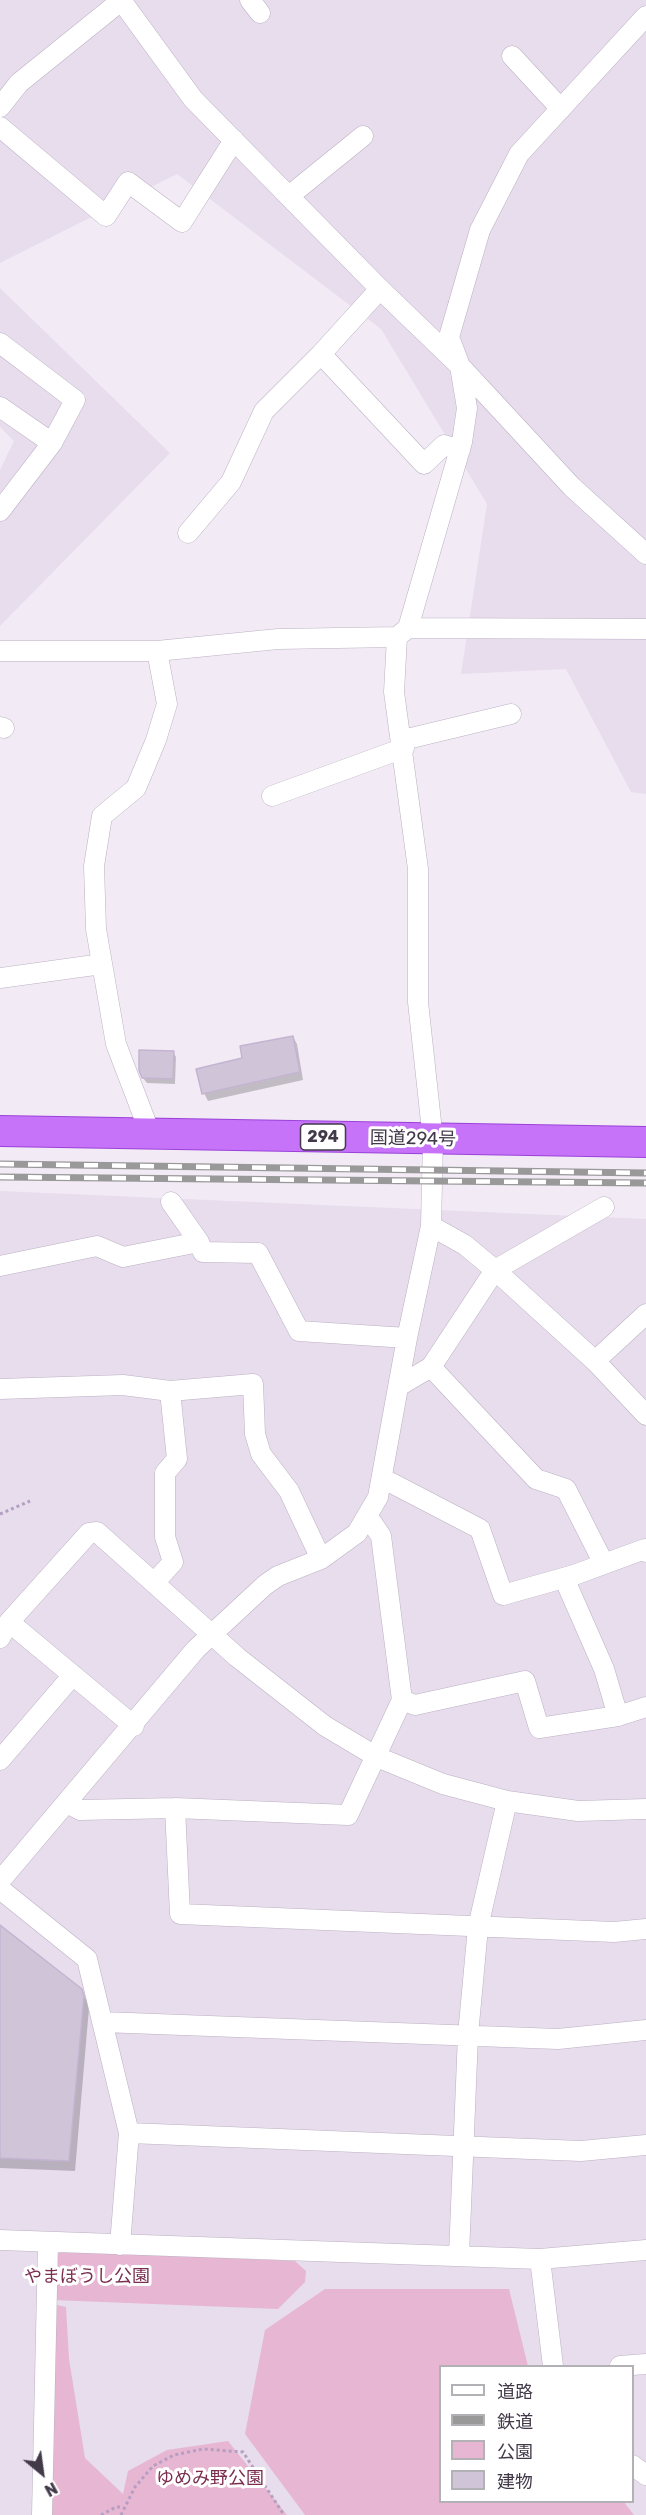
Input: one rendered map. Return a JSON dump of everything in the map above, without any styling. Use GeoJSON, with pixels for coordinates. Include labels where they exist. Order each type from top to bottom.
{"type":"FeatureCollection","features":[{"type":"Feature","properties":{"kind":"highway","name":"国道294号"},"geometry":{"type":"LineString","coordinates":[[0,1131],[646,1142]]}},
{"type":"Feature","properties":{"kind":"street"},"geometry":{"type":"LineString","coordinates":[[0,107],[8,86],[121,0],[193,99],[380,289],[460,366],[572,488],[646,554]]}},
{"type":"Feature","properties":{"kind":"street"},"geometry":{"type":"LineString","coordinates":[[0,1881],[134,1726],[196,1649],[278,1576],[321,1559],[357,1533],[378,1497],[406,1338],[431,1226],[433,1140],[418,1002],[418,869],[403,744],[394,692],[403,633],[460,450],[467,408],[460,366],[449,337],[480,230],[519,154],[646,16]]}},
{"type":"Feature","properties":{"kind":"street"},"geometry":{"type":"LineString","coordinates":[[512,56],[561,109]]}},
{"type":"Feature","properties":{"kind":"street"},"geometry":{"type":"LineString","coordinates":[[0,127],[106,216],[128,182],[182,222],[234,140]]}},
{"type":"Feature","properties":{"kind":"street"},"geometry":{"type":"LineString","coordinates":[[289,196],[363,136]]}},
{"type":"Feature","properties":{"kind":"street"},"geometry":{"type":"LineString","coordinates":[[188,534],[231,482],[264,411],[321,354],[380,289]]}},
{"type":"Feature","properties":{"kind":"street"},"geometry":{"type":"LineString","coordinates":[[0,342],[75,400],[52,443],[0,512]]}},
{"type":"Feature","properties":{"kind":"street"},"geometry":{"type":"LineString","coordinates":[[321,354],[424,464],[444,445],[460,450]]}},
{"type":"Feature","properties":{"kind":"street"},"geometry":{"type":"LineString","coordinates":[[0,407],[52,443]]}},
{"type":"Feature","properties":{"kind":"street"},"geometry":{"type":"LineString","coordinates":[[0,651],[157,651],[279,639],[403,633],[646,629]]}},
{"type":"Feature","properties":{"kind":"street"},"geometry":{"type":"LineString","coordinates":[[150,1133],[116,1044],[96,930],[94,866],[102,816],[135,788],[156,740],[167,704],[157,651]]}},
{"type":"Feature","properties":{"kind":"street"},"geometry":{"type":"LineString","coordinates":[[272,796],[403,744],[511,714]]}},
{"type":"Feature","properties":{"kind":"street"},"geometry":{"type":"LineString","coordinates":[[0,978],[102,964]]}},
{"type":"Feature","properties":{"kind":"street"},"geometry":{"type":"LineString","coordinates":[[171,1202],[199,1242],[203,1252],[258,1252],[299,1331],[406,1338]]}},
{"type":"Feature","properties":{"kind":"street"},"geometry":{"type":"LineString","coordinates":[[399,1386],[431,1367],[495,1270],[603,1208]]}},
{"type":"Feature","properties":{"kind":"street"},"geometry":{"type":"LineString","coordinates":[[431,1226],[465,1245],[495,1270],[595,1361],[646,1415]]}},
{"type":"Feature","properties":{"kind":"street"},"geometry":{"type":"LineString","coordinates":[[0,1266],[97,1246],[123,1257],[199,1242]]}},
{"type":"Feature","properties":{"kind":"street"},"geometry":{"type":"LineString","coordinates":[[595,1361],[646,1314]]}},
{"type":"Feature","properties":{"kind":"street"},"geometry":{"type":"LineString","coordinates":[[431,1367],[536,1479],[566,1489],[604,1564]]}},
{"type":"Feature","properties":{"kind":"street"},"geometry":{"type":"LineString","coordinates":[[0,1389],[123,1385],[170,1391],[253,1384],[255,1434],[261,1454],[290,1491],[321,1559]]}},
{"type":"Feature","properties":{"kind":"street"},"geometry":{"type":"LineString","coordinates":[[153,1583],[173,1562],[165,1537],[165,1473],[177,1459],[170,1391]]}},
{"type":"Feature","properties":{"kind":"street"},"geometry":{"type":"LineString","coordinates":[[382,1478],[480,1529],[503,1595],[564,1578],[645,1549],[646,1552]]}},
{"type":"Feature","properties":{"kind":"street"},"geometry":{"type":"LineString","coordinates":[[67,1803],[80,1810],[175,1808],[348,1815],[402,1700],[381,1536],[368,1517]]}},
{"type":"Feature","properties":{"kind":"street"},"geometry":{"type":"LineString","coordinates":[[134,1726],[73,1676],[4,1630],[89,1533],[97,1532],[211,1636],[325,1726],[377,1757],[443,1784],[507,1801],[578,1811],[646,1809]]}},
{"type":"Feature","properties":{"kind":"street"},"geometry":{"type":"LineString","coordinates":[[564,1578],[604,1669],[618,1716]]}},
{"type":"Feature","properties":{"kind":"street"},"geometry":{"type":"LineString","coordinates":[[0,1760],[73,1676]]}},
{"type":"Feature","properties":{"kind":"street"},"geometry":{"type":"LineString","coordinates":[[402,1700],[415,1705],[525,1681],[539,1728],[618,1716],[646,1707]]}},
{"type":"Feature","properties":{"kind":"street"},"geometry":{"type":"LineString","coordinates":[[459,2255],[468,2035],[478,1927],[507,1801]]}},
{"type":"Feature","properties":{"kind":"street"},"geometry":{"type":"LineString","coordinates":[[175,1808],[180,1914],[614,1932],[646,1929]]}},
{"type":"Feature","properties":{"kind":"street"},"geometry":{"type":"LineString","coordinates":[[0,1889],[87,1959],[129,2133],[120,2245]]}},
{"type":"Feature","properties":{"kind":"street"},"geometry":{"type":"LineString","coordinates":[[102,2022],[558,2039],[646,2030]]}},
{"type":"Feature","properties":{"kind":"street"},"geometry":{"type":"LineString","coordinates":[[129,2133],[581,2151],[646,2145]]}},
{"type":"Feature","properties":{"kind":"street"},"geometry":{"type":"LineString","coordinates":[[0,2240],[540,2259],[646,2250]]}},
{"type":"Feature","properties":{"kind":"street"},"geometry":{"type":"LineString","coordinates":[[42,2515],[48,2243]]}},
{"type":"Feature","properties":{"kind":"street"},"geometry":{"type":"LineString","coordinates":[[540,2259],[553,2365]]}},
{"type":"Feature","properties":{"kind":"path"},"geometry":{"type":"LineString","coordinates":[[0,1514],[30,1501]]}},
{"type":"Feature","properties":{"kind":"path"},"geometry":{"type":"LineString","coordinates":[[121,2515],[123,2507],[153,2466],[174,2455],[203,2449],[243,2452],[284,2515]]}},
{"type":"Feature","properties":{"kind":"path"},"geometry":{"type":"LineString","coordinates":[[101,2515],[116,2507],[123,2507]]}},
{"type":"Feature","properties":{"kind":"shaded area"},"geometry":{"type":"Polygon","coordinates":[[[0,0],[646,0],[646,794],[631,792],[566,669],[461,674],[487,504],[381,329],[177,174],[0,263],[0,0]]]}},
{"type":"Feature","properties":{"kind":"shaded area"},"geometry":{"type":"Polygon","coordinates":[[[0,288],[170,453],[0,626],[0,470],[14,441],[0,427],[0,288]]]}},
{"type":"Feature","properties":{"kind":"shaded area"},"geometry":{"type":"Polygon","coordinates":[[[0,1191],[646,1219],[646,2515],[0,2515],[0,1191]]]}},
{"type":"Feature","properties":{"kind":"green space","name":"やまぼうし公園"},"geometry":{"type":"Polygon","coordinates":[[[62,2251],[295,2261],[306,2271],[305,2282],[278,2309],[53,2300],[55,2256],[62,2251]]]}},
{"type":"Feature","properties":{"kind":"green space"},"geometry":{"type":"Polygon","coordinates":[[[325,2289],[509,2289],[528,2365],[439,2365],[439,2503],[625,2503],[634,2515],[305,2515],[245,2434],[265,2330],[325,2289]]]}},
{"type":"Feature","properties":{"kind":"green space","name":"ゆめみ野公園"},"geometry":{"type":"Polygon","coordinates":[[[57,2305],[66,2307],[69,2359],[85,2458],[123,2494],[128,2471],[167,2450],[228,2441],[287,2515],[48,2515],[57,2305]]]}},
{"type":"Feature","properties":{"kind":"building"},"geometry":{"type":"Polygon","coordinates":[[[293,1036],[300,1072],[202,1094],[196,1069],[242,1058],[240,1046],[293,1036]]]}},
{"type":"Feature","properties":{"kind":"building"},"geometry":{"type":"Polygon","coordinates":[[[139,1050],[174,1051],[173,1079],[142,1078],[139,1070],[139,1050]]]}},
{"type":"Feature","properties":{"kind":"building"},"geometry":{"type":"Polygon","coordinates":[[[0,1925],[82,1989],[84,1996],[69,2161],[0,2158],[0,1925]]]}},
{"type":"Feature","properties":{"kind":"railway"},"geometry":{"type":"LineString","coordinates":[[0,1164],[646,1173]]}},
{"type":"Feature","properties":{"kind":"railway"},"geometry":{"type":"LineString","coordinates":[[0,1177],[646,1183]]}}]}
